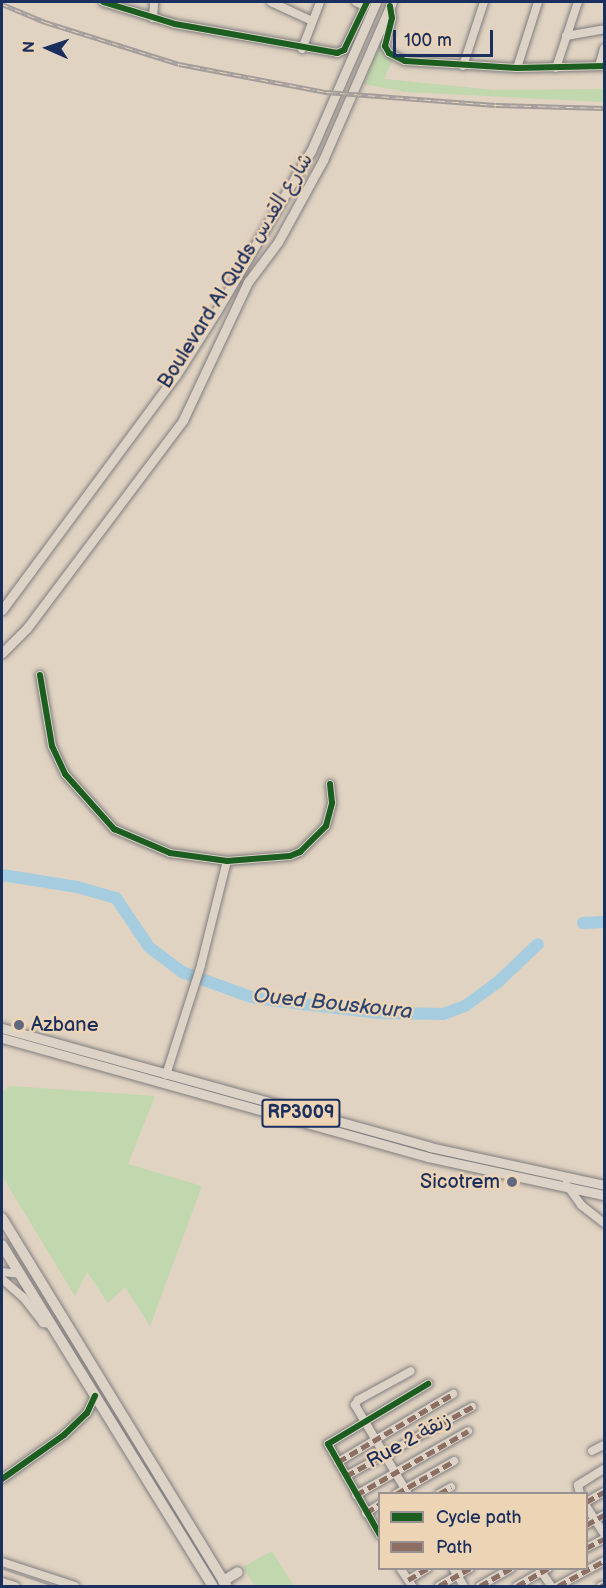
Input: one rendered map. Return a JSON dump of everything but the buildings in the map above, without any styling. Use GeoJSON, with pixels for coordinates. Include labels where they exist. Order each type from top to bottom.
{"type":"FeatureCollection","features":[{"type":"Feature","properties":{"kind":"highway"},"geometry":{"type":"LineString","coordinates":[[2,1218],[225,1584],[238,1572]]}},
{"type":"Feature","properties":{"kind":"highway"},"geometry":{"type":"LineString","coordinates":[[2,1245],[213,1587]]}},
{"type":"Feature","properties":{"kind":"main road","name":"Boulevard Al Quds شارع القدس"},"geometry":{"type":"LineString","coordinates":[[2,610],[176,375],[216,312],[310,152],[376,2]]}},
{"type":"Feature","properties":{"kind":"main road","name":"Boulevard Al Quds شارع القدس"},"geometry":{"type":"LineString","coordinates":[[2,653],[27,628],[183,420],[248,282],[278,242],[323,160],[391,4]]}},
{"type":"Feature","properties":{"kind":"main road","name":"RP3009"},"geometry":{"type":"LineString","coordinates":[[2,1028],[430,1147],[604,1185]]}},
{"type":"Feature","properties":{"kind":"main road","name":"RP3009"},"geometry":{"type":"LineString","coordinates":[[2,1038],[428,1157],[604,1195]]}},
{"type":"Feature","properties":{"kind":"street"},"geometry":{"type":"LineString","coordinates":[[103,2],[119,4],[153,18],[302,49],[341,53],[366,4],[356,2]]}},
{"type":"Feature","properties":{"kind":"street"},"geometry":{"type":"LineString","coordinates":[[153,18],[154,2]]}},
{"type":"Feature","properties":{"kind":"street"},"geometry":{"type":"LineString","coordinates":[[271,2],[312,21]]}},
{"type":"Feature","properties":{"kind":"street"},"geometry":{"type":"LineString","coordinates":[[302,49],[320,2]]}},
{"type":"Feature","properties":{"kind":"street"},"geometry":{"type":"LineString","coordinates":[[463,66],[484,2]]}},
{"type":"Feature","properties":{"kind":"street"},"geometry":{"type":"LineString","coordinates":[[517,68],[538,2]]}},
{"type":"Feature","properties":{"kind":"street"},"geometry":{"type":"LineString","coordinates":[[556,68],[578,2]]}},
{"type":"Feature","properties":{"kind":"street"},"geometry":{"type":"LineString","coordinates":[[391,4],[391,22],[384,41],[395,57],[463,66],[556,68],[602,66],[604,49]]}},
{"type":"Feature","properties":{"kind":"street"},"geometry":{"type":"LineString","coordinates":[[566,36],[604,29]]}},
{"type":"Feature","properties":{"kind":"street"},"geometry":{"type":"LineString","coordinates":[[40,675],[59,762],[114,829],[170,853],[227,861],[280,859],[300,852],[326,826],[332,803],[330,784]]}},
{"type":"Feature","properties":{"kind":"street"},"geometry":{"type":"LineString","coordinates":[[166,1075],[201,965],[227,861]]}},
{"type":"Feature","properties":{"kind":"street"},"geometry":{"type":"LineString","coordinates":[[563,1177],[581,1205],[604,1223]]}},
{"type":"Feature","properties":{"kind":"street"},"geometry":{"type":"LineString","coordinates":[[2,1272],[20,1274]]}},
{"type":"Feature","properties":{"kind":"street"},"geometry":{"type":"LineString","coordinates":[[2,1279],[23,1297],[43,1323],[51,1324]]}},
{"type":"Feature","properties":{"kind":"street"},"geometry":{"type":"LineString","coordinates":[[411,1371],[358,1400],[355,1405],[407,1491],[454,1461]]}},
{"type":"Feature","properties":{"kind":"street"},"geometry":{"type":"LineString","coordinates":[[378,1530],[366,1513],[329,1442],[428,1384]]}},
{"type":"Feature","properties":{"kind":"street"},"geometry":{"type":"LineString","coordinates":[[338,1462],[375,1438],[453,1394]]}},
{"type":"Feature","properties":{"kind":"street"},"geometry":{"type":"LineString","coordinates":[[2,1479],[64,1435],[87,1413],[95,1396]]}},
{"type":"Feature","properties":{"kind":"street","name":"Rue 2 زنقة"},"geometry":{"type":"LineString","coordinates":[[346,1476],[472,1407]]}},
{"type":"Feature","properties":{"kind":"street"},"geometry":{"type":"LineString","coordinates":[[356,1495],[468,1431]]}},
{"type":"Feature","properties":{"kind":"street"},"geometry":{"type":"LineString","coordinates":[[592,1451],[604,1445]]}},
{"type":"Feature","properties":{"kind":"street"},"geometry":{"type":"LineString","coordinates":[[580,1492],[578,1485],[604,1469]]}},
{"type":"Feature","properties":{"kind":"street"},"geometry":{"type":"LineString","coordinates":[[442,1492],[451,1487]]}},
{"type":"Feature","properties":{"kind":"street"},"geometry":{"type":"LineString","coordinates":[[588,1503],[604,1492]]}},
{"type":"Feature","properties":{"kind":"street"},"geometry":{"type":"LineString","coordinates":[[366,1513],[378,1505]]}},
{"type":"Feature","properties":{"kind":"street"},"geometry":{"type":"LineString","coordinates":[[588,1507],[604,1534]]}},
{"type":"Feature","properties":{"kind":"street"},"geometry":{"type":"LineString","coordinates":[[588,1524],[604,1515]]}},
{"type":"Feature","properties":{"kind":"street"},"geometry":{"type":"LineString","coordinates":[[588,1547],[604,1539]]}},
{"type":"Feature","properties":{"kind":"street"},"geometry":{"type":"LineString","coordinates":[[558,1587],[604,1561]]}},
{"type":"Feature","properties":{"kind":"street"},"geometry":{"type":"LineString","coordinates":[[2,1562],[75,1587]]}},
{"type":"Feature","properties":{"kind":"street"},"geometry":{"type":"LineString","coordinates":[[401,1570],[409,1584],[427,1570]]}},
{"type":"Feature","properties":{"kind":"street"},"geometry":{"type":"LineString","coordinates":[[480,1587],[509,1570]]}},
{"type":"Feature","properties":{"kind":"street"},"geometry":{"type":"LineString","coordinates":[[517,1587],[543,1570],[551,1587]]}},
{"type":"Feature","properties":{"kind":"street"},"geometry":{"type":"LineString","coordinates":[[439,1587],[455,1572],[464,1587]]}},
{"type":"Feature","properties":{"kind":"street"},"geometry":{"type":"LineString","coordinates":[[2,1582],[15,1587]]}},
{"type":"Feature","properties":{"kind":"green space"},"geometry":{"type":"Polygon","coordinates":[[[377,48],[393,60],[384,79],[495,90],[604,89],[604,102],[406,92],[364,84],[377,48]]]}},
{"type":"Feature","properties":{"kind":"green space"},"geometry":{"type":"Polygon","coordinates":[[[10,1086],[155,1096],[128,1164],[202,1186],[150,1326],[125,1287],[108,1303],[87,1272],[75,1296],[2,1176],[2,1092],[10,1086]]]}},
{"type":"Feature","properties":{"kind":"green space"},"geometry":{"type":"Polygon","coordinates":[[[272,1551],[294,1586],[255,1586],[243,1567],[272,1551]]]}},
{"type":"Feature","properties":{"kind":"waterway","name":"Oued Bouskoura"},"geometry":{"type":"LineString","coordinates":[[2,875],[77,887],[116,898],[149,947],[182,972],[251,997],[277,1001],[379,1013],[443,1014],[465,1006],[498,982],[538,944]]}},
{"type":"Feature","properties":{"kind":"waterway","name":"Oued Bouskoura"},"geometry":{"type":"LineString","coordinates":[[583,923],[604,922]]}},
{"type":"Feature","properties":{"kind":"tram line"},"geometry":{"type":"LineString","coordinates":[[2,1568],[54,1586]]}},
{"type":"Feature","properties":{"kind":"railway"},"geometry":{"type":"LineString","coordinates":[[2,4],[45,22],[179,64],[326,92],[496,105],[604,108]]}},
{"type":"Feature","properties":{"kind":"marked path"},"geometry":{"type":"LineString","coordinates":[[338,1462],[453,1394]]}},
{"type":"Feature","properties":{"kind":"marked path"},"geometry":{"type":"LineString","coordinates":[[346,1476],[472,1407]]}},
{"type":"Feature","properties":{"kind":"marked path"},"geometry":{"type":"LineString","coordinates":[[356,1495],[468,1431]]}},
{"type":"Feature","properties":{"kind":"marked path"},"geometry":{"type":"LineString","coordinates":[[400,1492],[454,1461]]}},
{"type":"Feature","properties":{"kind":"marked path"},"geometry":{"type":"LineString","coordinates":[[442,1492],[451,1487]]}},
{"type":"Feature","properties":{"kind":"marked path"},"geometry":{"type":"LineString","coordinates":[[588,1501],[604,1492]]}},
{"type":"Feature","properties":{"kind":"marked path"},"geometry":{"type":"LineString","coordinates":[[366,1513],[378,1505]]}},
{"type":"Feature","properties":{"kind":"marked path"},"geometry":{"type":"LineString","coordinates":[[588,1524],[604,1515]]}},
{"type":"Feature","properties":{"kind":"marked path"},"geometry":{"type":"LineString","coordinates":[[588,1547],[604,1539]]}},
{"type":"Feature","properties":{"kind":"marked path"},"geometry":{"type":"LineString","coordinates":[[588,1570],[604,1561]]}},
{"type":"Feature","properties":{"kind":"marked path"},"geometry":{"type":"LineString","coordinates":[[408,1580],[425,1570]]}},
{"type":"Feature","properties":{"kind":"marked path"},"geometry":{"type":"LineString","coordinates":[[439,1586],[467,1570]]}},
{"type":"Feature","properties":{"kind":"marked path"},"geometry":{"type":"LineString","coordinates":[[480,1586],[508,1570]]}},
{"type":"Feature","properties":{"kind":"marked path"},"geometry":{"type":"LineString","coordinates":[[517,1586],[545,1570]]}},
{"type":"Feature","properties":{"kind":"marked path"},"geometry":{"type":"LineString","coordinates":[[558,1586],[587,1570]]}},
{"type":"Feature","properties":{"kind":"cycle path"},"geometry":{"type":"LineString","coordinates":[[103,2],[175,24],[337,53],[344,50],[367,2]]}},
{"type":"Feature","properties":{"kind":"cycle path"},"geometry":{"type":"LineString","coordinates":[[390,6],[392,18],[385,46],[389,53],[405,61],[517,68],[604,66]]}},
{"type":"Feature","properties":{"kind":"cycle path"},"geometry":{"type":"LineString","coordinates":[[40,675],[52,746],[65,774],[114,829],[170,853],[227,861],[290,856],[300,852],[326,826],[332,803],[330,784]]}},
{"type":"Feature","properties":{"kind":"cycle path"},"geometry":{"type":"LineString","coordinates":[[378,1532],[328,1444],[428,1384]]}},
{"type":"Feature","properties":{"kind":"cycle path"},"geometry":{"type":"LineString","coordinates":[[2,1479],[64,1435],[87,1413],[95,1396]]}},
{"type":"Feature","properties":{"kind":"place","name":"Azbane"},"geometry":{"type":"Point","coordinates":[19,1025]}},
{"type":"Feature","properties":{"kind":"place","name":"Sicotrem"},"geometry":{"type":"Point","coordinates":[512,1182]}}]}
